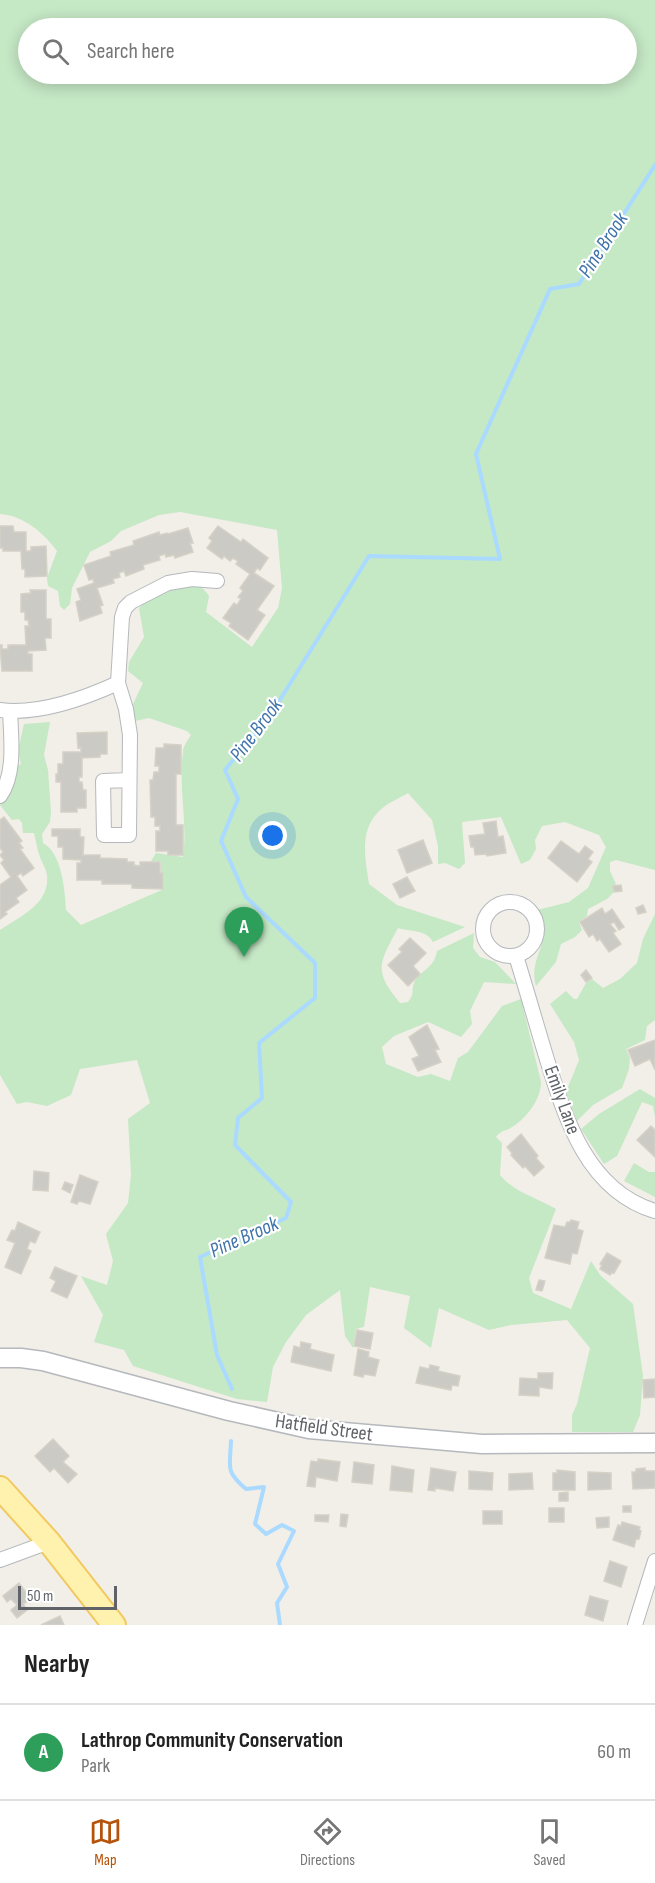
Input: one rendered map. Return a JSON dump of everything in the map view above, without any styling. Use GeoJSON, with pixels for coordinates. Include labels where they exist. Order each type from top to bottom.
{"type":"FeatureCollection","features":[{"type":"Feature","properties":{"kind":"main road"},"geometry":{"type":"LineString","coordinates":[[0,1488],[49,1542],[114,1625]]}},
{"type":"Feature","properties":{"kind":"street"},"geometry":{"type":"LineString","coordinates":[[129,780],[130,735],[126,709],[118,683],[122,617],[125,608],[138,598],[168,583],[192,579],[217,581]]}},
{"type":"Feature","properties":{"kind":"street"},"geometry":{"type":"LineString","coordinates":[[0,796],[6,782],[10,761],[5,711],[70,701],[118,683]]}},
{"type":"Feature","properties":{"kind":"street"},"geometry":{"type":"LineString","coordinates":[[503,902],[521,904],[531,912],[536,923],[536,935],[531,946],[516,956],[498,954],[488,946],[483,936],[484,918],[492,908],[503,902]]}},
{"type":"Feature","properties":{"kind":"street","name":"Emily Lane"},"geometry":{"type":"LineString","coordinates":[[516,956],[554,1082],[578,1143],[589,1162],[609,1184],[631,1200],[655,1211]]}},
{"type":"Feature","properties":{"kind":"street","name":"Hatfield Street"},"geometry":{"type":"LineString","coordinates":[[0,1358],[43,1361],[229,1412],[309,1429],[482,1444],[655,1443]]}},
{"type":"Feature","properties":{"kind":"street"},"geometry":{"type":"LineString","coordinates":[[0,1560],[49,1542]]}},
{"type":"Feature","properties":{"kind":"street"},"geometry":{"type":"LineString","coordinates":[[635,1625],[655,1561]]}},
{"type":"Feature","properties":{"kind":"green space"},"geometry":{"type":"Polygon","coordinates":[[[0,0],[655,0],[655,870],[616,860],[610,862],[610,871],[616,884],[613,886],[613,893],[607,899],[588,909],[587,916],[579,922],[582,930],[575,937],[561,944],[556,962],[536,986],[535,966],[544,931],[537,910],[569,902],[588,888],[606,847],[599,835],[565,822],[542,826],[535,840],[536,849],[530,860],[521,864],[501,817],[462,822],[465,863],[459,869],[445,863],[438,864],[438,846],[432,820],[408,793],[379,811],[368,827],[365,845],[369,884],[397,905],[465,927],[433,942],[422,933],[398,928],[383,958],[382,974],[391,992],[400,1003],[408,1002],[416,979],[433,962],[437,951],[474,933],[473,948],[480,957],[495,962],[516,984],[484,982],[470,1011],[472,1024],[461,1037],[428,1022],[394,1036],[382,1047],[386,1064],[418,1077],[431,1074],[450,1081],[458,1058],[468,1052],[502,1006],[521,999],[541,1082],[539,1095],[528,1113],[518,1123],[496,1137],[502,1143],[500,1175],[519,1191],[556,1209],[529,1278],[533,1293],[571,1309],[591,1261],[600,1275],[633,1304],[643,1376],[640,1415],[633,1432],[572,1432],[572,1415],[577,1404],[590,1348],[567,1320],[511,1325],[489,1330],[439,1308],[431,1348],[404,1328],[410,1296],[370,1287],[364,1327],[356,1329],[353,1348],[345,1336],[340,1290],[306,1315],[286,1342],[273,1367],[267,1402],[237,1399],[133,1366],[124,1350],[94,1342],[103,1315],[81,1276],[107,1285],[113,1261],[106,1234],[128,1203],[131,1175],[128,1119],[150,1103],[137,1060],[80,1069],[71,1095],[47,1106],[27,1102],[17,1104],[0,1075],[0,930],[25,914],[39,901],[47,885],[47,875],[34,833],[23,833],[19,819],[12,820],[0,805],[9,788],[13,769],[21,764],[18,751],[24,724],[50,722],[44,755],[48,770],[51,812],[50,822],[42,834],[43,843],[54,855],[61,873],[66,910],[81,925],[164,889],[161,862],[151,861],[156,853],[183,857],[182,765],[184,748],[191,735],[187,731],[149,718],[135,721],[133,704],[143,683],[128,671],[129,662],[144,637],[139,608],[167,589],[184,584],[199,586],[209,596],[206,612],[252,647],[278,608],[282,588],[277,530],[180,512],[159,515],[121,531],[111,541],[90,552],[72,588],[70,604],[64,610],[60,606],[58,591],[48,586],[47,578],[57,551],[32,526],[9,515],[0,514],[0,0]]]}},
{"type":"Feature","properties":{"kind":"green space"},"geometry":{"type":"Polygon","coordinates":[[[655,914],[655,1020],[647,1026],[645,1040],[626,1049],[630,1058],[629,1069],[622,1088],[593,1105],[577,1121],[566,1092],[579,1060],[574,1042],[550,1004],[566,991],[577,999],[586,983],[592,979],[603,988],[620,979],[637,963],[643,939],[655,914]]]}},
{"type":"Feature","properties":{"kind":"green space"},"geometry":{"type":"Polygon","coordinates":[[[640,1089],[655,1098],[655,1117],[653,1106],[642,1102],[617,1156],[604,1164],[581,1129],[599,1114],[640,1089]]]}},
{"type":"Feature","properties":{"kind":"green space"},"geometry":{"type":"Polygon","coordinates":[[[634,1163],[649,1172],[655,1172],[655,1197],[624,1181],[634,1163]]]}},
{"type":"Feature","properties":{"kind":"building"},"geometry":{"type":"Polygon","coordinates":[[[0,526],[13,526],[14,532],[26,532],[26,551],[31,551],[31,547],[46,546],[47,576],[25,577],[21,551],[3,551],[3,548],[0,548],[0,526]]]}},
{"type":"Feature","properties":{"kind":"building"},"geometry":{"type":"Polygon","coordinates":[[[218,526],[241,542],[243,539],[268,558],[260,570],[257,568],[254,573],[274,586],[257,610],[265,615],[248,640],[229,626],[231,623],[223,618],[234,603],[237,605],[241,599],[238,597],[243,591],[240,588],[250,574],[236,564],[238,561],[233,558],[230,561],[224,556],[222,559],[207,548],[212,541],[209,538],[218,526]]]}},
{"type":"Feature","properties":{"kind":"building"},"geometry":{"type":"Polygon","coordinates":[[[188,528],[193,543],[190,543],[193,552],[175,558],[174,555],[166,557],[165,554],[159,556],[160,560],[143,565],[144,569],[126,576],[124,571],[119,573],[120,577],[113,579],[114,583],[97,588],[103,605],[100,606],[102,613],[80,621],[76,602],[81,600],[77,589],[94,583],[93,579],[89,580],[84,565],[111,556],[110,552],[134,545],[133,541],[159,532],[160,535],[168,534],[188,528]]]}},
{"type":"Feature","properties":{"kind":"building"},"geometry":{"type":"Polygon","coordinates":[[[30,590],[46,590],[46,619],[51,619],[51,638],[45,638],[46,650],[28,651],[28,654],[32,654],[32,671],[2,671],[0,645],[2,649],[8,649],[8,645],[26,645],[25,626],[29,626],[28,620],[25,620],[25,612],[21,612],[21,594],[31,593],[30,590]]]}},
{"type":"Feature","properties":{"kind":"building"},"geometry":{"type":"Polygon","coordinates":[[[107,732],[107,754],[100,754],[100,757],[82,758],[82,777],[79,777],[79,782],[82,782],[83,790],[86,790],[86,808],[77,808],[77,812],[61,812],[61,782],[56,782],[56,774],[58,774],[58,764],[63,764],[63,752],[81,752],[81,747],[78,748],[77,733],[107,732]]]}},
{"type":"Feature","properties":{"kind":"building"},"geometry":{"type":"Polygon","coordinates":[[[164,744],[181,745],[181,774],[176,774],[176,825],[183,825],[183,855],[168,855],[168,851],[156,851],[156,831],[160,831],[160,826],[155,826],[155,817],[151,817],[150,780],[153,780],[154,772],[159,772],[159,766],[155,766],[156,748],[164,748],[164,744]]]}},
{"type":"Feature","properties":{"kind":"building"},"geometry":{"type":"Polygon","coordinates":[[[4,817],[22,841],[19,843],[23,848],[20,849],[34,868],[23,876],[21,873],[17,876],[27,890],[16,898],[19,902],[5,912],[7,914],[0,919],[0,885],[11,877],[1,863],[4,860],[0,855],[3,852],[0,848],[0,820],[4,817]]]}},
{"type":"Feature","properties":{"kind":"building"},"geometry":{"type":"Polygon","coordinates":[[[496,821],[498,837],[503,836],[506,853],[475,855],[469,836],[485,834],[483,823],[496,821]]]}},
{"type":"Feature","properties":{"kind":"building"},"geometry":{"type":"Polygon","coordinates":[[[52,829],[80,829],[80,837],[84,837],[83,855],[127,859],[127,862],[134,862],[134,865],[140,866],[140,862],[160,862],[163,889],[132,888],[132,884],[102,884],[102,880],[77,880],[77,863],[81,863],[81,860],[63,859],[63,847],[58,847],[58,836],[52,836],[52,829]]]}},
{"type":"Feature","properties":{"kind":"building"},"geometry":{"type":"Polygon","coordinates":[[[423,840],[432,863],[407,873],[398,850],[423,840]]]}},
{"type":"Feature","properties":{"kind":"building"},"geometry":{"type":"Polygon","coordinates":[[[561,841],[579,854],[585,846],[593,852],[588,859],[592,862],[577,882],[548,858],[561,841]]]}},
{"type":"Feature","properties":{"kind":"building"},"geometry":{"type":"Polygon","coordinates":[[[407,877],[415,891],[400,898],[393,884],[407,877]]]}},
{"type":"Feature","properties":{"kind":"building"},"geometry":{"type":"Polygon","coordinates":[[[621,885],[622,891],[614,892],[613,886],[621,885]]]}},
{"type":"Feature","properties":{"kind":"building"},"geometry":{"type":"Polygon","coordinates":[[[643,905],[646,912],[638,914],[636,908],[643,905]]]}},
{"type":"Feature","properties":{"kind":"building"},"geometry":{"type":"Polygon","coordinates":[[[602,908],[605,914],[612,909],[624,927],[619,930],[614,922],[610,924],[616,931],[613,933],[621,944],[609,952],[600,939],[597,941],[593,934],[589,937],[580,922],[602,908]]]}},
{"type":"Feature","properties":{"kind":"building"},"geometry":{"type":"Polygon","coordinates":[[[410,938],[426,953],[413,966],[420,974],[408,986],[388,965],[402,952],[399,949],[410,938]]]}},
{"type":"Feature","properties":{"kind":"building"},"geometry":{"type":"Polygon","coordinates":[[[586,970],[592,978],[586,982],[581,975],[586,970]]]}},
{"type":"Feature","properties":{"kind":"building"},"geometry":{"type":"Polygon","coordinates":[[[427,1025],[439,1049],[435,1050],[441,1062],[418,1071],[412,1059],[419,1056],[409,1037],[427,1025]]]}},
{"type":"Feature","properties":{"kind":"building"},"geometry":{"type":"Polygon","coordinates":[[[655,1040],[655,1070],[650,1059],[635,1066],[628,1050],[655,1040]]]}},
{"type":"Feature","properties":{"kind":"building"},"geometry":{"type":"Polygon","coordinates":[[[651,1126],[655,1130],[655,1157],[637,1140],[651,1126]]]}},
{"type":"Feature","properties":{"kind":"building"},"geometry":{"type":"Polygon","coordinates":[[[521,1134],[544,1167],[534,1176],[525,1166],[523,1168],[507,1147],[521,1134]]]}},
{"type":"Feature","properties":{"kind":"building"},"geometry":{"type":"Polygon","coordinates":[[[34,1171],[49,1173],[48,1191],[33,1190],[34,1171]]]}},
{"type":"Feature","properties":{"kind":"building"},"geometry":{"type":"Polygon","coordinates":[[[80,1175],[98,1182],[90,1204],[79,1201],[77,1204],[71,1202],[80,1175]]]}},
{"type":"Feature","properties":{"kind":"building"},"geometry":{"type":"Polygon","coordinates":[[[65,1182],[73,1185],[70,1193],[62,1189],[65,1182]]]}},
{"type":"Feature","properties":{"kind":"building"},"geometry":{"type":"Polygon","coordinates":[[[571,1220],[579,1222],[577,1229],[583,1231],[577,1254],[572,1253],[570,1264],[545,1258],[554,1225],[565,1227],[571,1220]]]}},
{"type":"Feature","properties":{"kind":"building"},"geometry":{"type":"Polygon","coordinates":[[[18,1222],[40,1232],[35,1243],[30,1241],[27,1249],[31,1251],[21,1274],[5,1267],[15,1243],[7,1240],[12,1230],[15,1231],[18,1222]]]}},
{"type":"Feature","properties":{"kind":"building"},"geometry":{"type":"Polygon","coordinates":[[[607,1253],[621,1261],[614,1273],[610,1275],[600,1269],[602,1265],[600,1264],[607,1253]]]}},
{"type":"Feature","properties":{"kind":"building"},"geometry":{"type":"Polygon","coordinates":[[[55,1267],[77,1276],[67,1298],[51,1291],[56,1281],[50,1278],[55,1267]]]}},
{"type":"Feature","properties":{"kind":"building"},"geometry":{"type":"Polygon","coordinates":[[[539,1280],[545,1281],[542,1291],[536,1290],[539,1280]]]}},
{"type":"Feature","properties":{"kind":"building"},"geometry":{"type":"Polygon","coordinates":[[[357,1330],[373,1333],[370,1349],[354,1346],[357,1330]]]}},
{"type":"Feature","properties":{"kind":"building"},"geometry":{"type":"Polygon","coordinates":[[[301,1342],[311,1344],[310,1349],[334,1355],[331,1371],[291,1362],[294,1346],[300,1348],[301,1342]]]}},
{"type":"Feature","properties":{"kind":"building"},"geometry":{"type":"Polygon","coordinates":[[[358,1349],[369,1352],[368,1357],[379,1360],[375,1376],[354,1375],[358,1349]]]}},
{"type":"Feature","properties":{"kind":"building"},"geometry":{"type":"Polygon","coordinates":[[[430,1365],[439,1367],[438,1371],[460,1376],[458,1386],[452,1385],[451,1390],[416,1383],[420,1367],[429,1369],[430,1365]]]}},
{"type":"Feature","properties":{"kind":"building"},"geometry":{"type":"Polygon","coordinates":[[[538,1373],[553,1373],[552,1389],[539,1387],[539,1396],[519,1395],[520,1378],[538,1379],[538,1373]]]}},
{"type":"Feature","properties":{"kind":"building"},"geometry":{"type":"Polygon","coordinates":[[[655,1379],[655,1397],[644,1398],[643,1380],[655,1379]]]}},
{"type":"Feature","properties":{"kind":"building"},"geometry":{"type":"Polygon","coordinates":[[[53,1439],[69,1456],[63,1462],[77,1474],[68,1483],[54,1468],[50,1472],[35,1456],[53,1439]]]}},
{"type":"Feature","properties":{"kind":"building"},"geometry":{"type":"Polygon","coordinates":[[[318,1459],[340,1462],[337,1481],[316,1477],[315,1487],[307,1486],[311,1461],[318,1462],[318,1459]]]}},
{"type":"Feature","properties":{"kind":"building"},"geometry":{"type":"Polygon","coordinates":[[[354,1462],[374,1465],[372,1484],[352,1482],[354,1462]]]}},
{"type":"Feature","properties":{"kind":"building"},"geometry":{"type":"Polygon","coordinates":[[[392,1466],[414,1470],[412,1492],[390,1490],[392,1466]]]}},
{"type":"Feature","properties":{"kind":"building"},"geometry":{"type":"Polygon","coordinates":[[[431,1468],[456,1472],[453,1491],[435,1488],[435,1491],[428,1490],[431,1468]]]}},
{"type":"Feature","properties":{"kind":"building"},"geometry":{"type":"Polygon","coordinates":[[[645,1468],[645,1471],[655,1471],[655,1488],[633,1489],[632,1472],[645,1468]]]}},
{"type":"Feature","properties":{"kind":"building"},"geometry":{"type":"Polygon","coordinates":[[[557,1470],[575,1472],[575,1490],[553,1490],[553,1473],[557,1473],[557,1470]]]}},
{"type":"Feature","properties":{"kind":"building"},"geometry":{"type":"Polygon","coordinates":[[[469,1471],[493,1473],[492,1490],[469,1489],[469,1471]]]}},
{"type":"Feature","properties":{"kind":"building"},"geometry":{"type":"Polygon","coordinates":[[[588,1472],[611,1473],[611,1489],[588,1490],[588,1472]]]}},
{"type":"Feature","properties":{"kind":"building"},"geometry":{"type":"Polygon","coordinates":[[[532,1473],[533,1489],[509,1490],[509,1474],[532,1473]]]}},
{"type":"Feature","properties":{"kind":"building"},"geometry":{"type":"Polygon","coordinates":[[[568,1492],[568,1501],[559,1501],[559,1493],[568,1492]]]}},
{"type":"Feature","properties":{"kind":"building"},"geometry":{"type":"Polygon","coordinates":[[[623,1506],[631,1506],[631,1512],[623,1512],[623,1506]]]}},
{"type":"Feature","properties":{"kind":"building"},"geometry":{"type":"Polygon","coordinates":[[[549,1508],[564,1508],[564,1522],[549,1522],[549,1508]]]}},
{"type":"Feature","properties":{"kind":"building"},"geometry":{"type":"Polygon","coordinates":[[[483,1511],[502,1511],[502,1524],[483,1524],[483,1511]]]}},
{"type":"Feature","properties":{"kind":"building"},"geometry":{"type":"Polygon","coordinates":[[[341,1514],[348,1515],[346,1527],[340,1526],[341,1514]]]}},
{"type":"Feature","properties":{"kind":"building"},"geometry":{"type":"Polygon","coordinates":[[[315,1515],[329,1515],[328,1522],[315,1521],[315,1515]]]}},
{"type":"Feature","properties":{"kind":"building"},"geometry":{"type":"Polygon","coordinates":[[[609,1517],[609,1527],[597,1528],[596,1518],[609,1517]]]}},
{"type":"Feature","properties":{"kind":"building"},"geometry":{"type":"Polygon","coordinates":[[[622,1522],[640,1527],[639,1539],[636,1539],[634,1547],[613,1540],[618,1525],[621,1526],[622,1522]]]}},
{"type":"Feature","properties":{"kind":"building"},"geometry":{"type":"Polygon","coordinates":[[[610,1561],[627,1567],[621,1587],[604,1581],[610,1561]]]}},
{"type":"Feature","properties":{"kind":"building"},"geometry":{"type":"Polygon","coordinates":[[[19,1583],[31,1599],[23,1604],[27,1610],[17,1618],[11,1610],[17,1605],[11,1599],[7,1602],[3,1596],[19,1583]]]}},
{"type":"Feature","properties":{"kind":"building"},"geometry":{"type":"Polygon","coordinates":[[[590,1596],[608,1601],[603,1621],[585,1615],[590,1596]]]}},
{"type":"Feature","properties":{"kind":"building"},"geometry":{"type":"Polygon","coordinates":[[[60,1616],[64,1625],[41,1625],[60,1616]]]}},
{"type":"Feature","properties":{"kind":"waterway","name":"Pine Brook"},"geometry":{"type":"LineString","coordinates":[[232,1389],[217,1355],[200,1257],[286,1218],[291,1202],[235,1145],[238,1118],[262,1098],[259,1043],[315,998],[315,963],[246,897],[221,841],[238,799],[225,770],[273,711],[369,556],[500,559],[476,454],[550,289],[579,284],[655,165]]}},
{"type":"Feature","properties":{"kind":"waterway","name":"Pine Brook"},"geometry":{"type":"LineString","coordinates":[[231,1441],[230,1468],[235,1478],[246,1489],[264,1487],[255,1524],[266,1534],[282,1525],[294,1531],[278,1564],[287,1587],[277,1603],[280,1625]]}},
{"type":"Feature","properties":{"kind":"place","name":"Lathrop Community Conservation"},"geometry":{"type":"Point","coordinates":[244,957]}}]}
